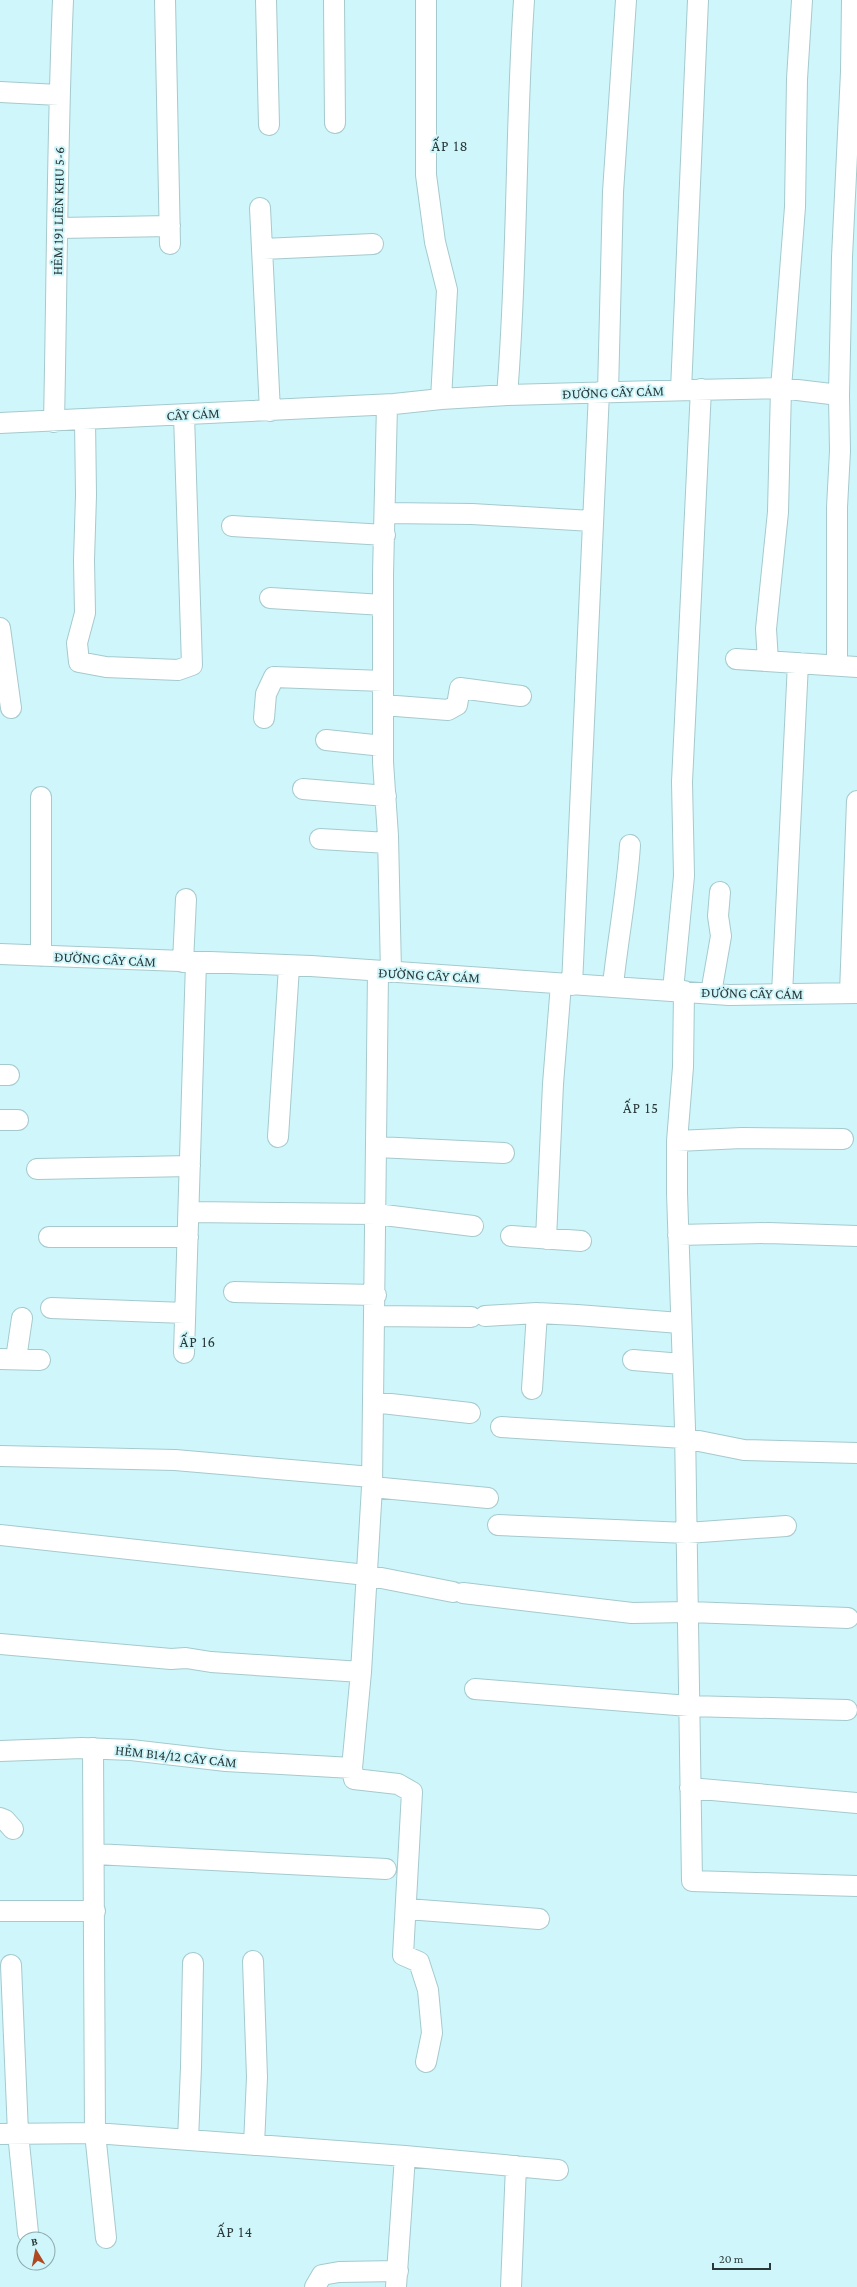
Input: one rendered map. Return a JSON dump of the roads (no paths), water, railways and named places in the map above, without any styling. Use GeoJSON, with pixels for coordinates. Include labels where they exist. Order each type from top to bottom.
{"type":"FeatureCollection","features":[{"type":"Feature","properties":{"kind":"street","name":"HẺM 191 LIÊN KHU 5-6"},"geometry":{"type":"LineString","coordinates":[[54,422],[59,228],[59,95],[63,0]]}},
{"type":"Feature","properties":{"kind":"street"},"geometry":{"type":"LineString","coordinates":[[59,228],[170,235],[165,0]]}},
{"type":"Feature","properties":{"kind":"street"},"geometry":{"type":"LineString","coordinates":[[266,0],[269,125]]}},
{"type":"Feature","properties":{"kind":"street"},"geometry":{"type":"LineString","coordinates":[[334,0],[335,123]]}},
{"type":"Feature","properties":{"kind":"street"},"geometry":{"type":"LineString","coordinates":[[426,0],[426,175],[435,242],[447,290],[441,399]]}},
{"type":"Feature","properties":{"kind":"street"},"geometry":{"type":"LineString","coordinates":[[507,395],[514,314],[517,160],[524,0]]}},
{"type":"Feature","properties":{"kind":"street"},"geometry":{"type":"LineString","coordinates":[[546,1239],[553,1084],[567,985],[592,521],[603,392],[613,192],[626,0]]}},
{"type":"Feature","properties":{"kind":"street"},"geometry":{"type":"LineString","coordinates":[[681,390],[698,0]]}},
{"type":"Feature","properties":{"kind":"street"},"geometry":{"type":"LineString","coordinates":[[768,661],[766,629],[778,512],[781,388],[795,207],[797,79],[802,0]]}},
{"type":"Feature","properties":{"kind":"street"},"geometry":{"type":"LineString","coordinates":[[837,665],[837,507],[840,451],[839,395],[852,0]]}},
{"type":"Feature","properties":{"kind":"street"},"geometry":{"type":"LineString","coordinates":[[0,92],[59,95]]}},
{"type":"Feature","properties":{"kind":"street"},"geometry":{"type":"LineString","coordinates":[[260,208],[270,410]]}},
{"type":"Feature","properties":{"kind":"street"},"geometry":{"type":"LineString","coordinates":[[263,249],[372,244]]}},
{"type":"Feature","properties":{"kind":"street","name":"ĐƯỜNG CÂY CÁM"},"geometry":{"type":"LineString","coordinates":[[387,405],[441,399],[507,395],[701,389],[781,388],[839,395]]}},
{"type":"Feature","properties":{"kind":"street"},"geometry":{"type":"LineString","coordinates":[[701,389],[682,782],[684,876],[678,990],[683,1067],[676,1141],[689,1612],[692,1881],[857,1886]]}},
{"type":"Feature","properties":{"kind":"street"},"geometry":{"type":"LineString","coordinates":[[387,405],[383,605],[383,746],[388,843],[377,1147],[376,1295],[372,1482],[361,1672],[352,1768],[354,1779],[398,1784],[412,1792],[407,1909],[403,1955],[419,1962],[428,1990],[432,2034],[426,2062]]}},
{"type":"Feature","properties":{"kind":"street","name":"CÂY CÁM"},"geometry":{"type":"LineString","coordinates":[[0,423],[54,422],[387,405]]}},
{"type":"Feature","properties":{"kind":"street"},"geometry":{"type":"LineString","coordinates":[[85,420],[85,614],[77,644],[79,662],[106,667],[178,670],[192,665],[184,415]]}},
{"type":"Feature","properties":{"kind":"street"},"geometry":{"type":"LineString","coordinates":[[386,513],[592,521]]}},
{"type":"Feature","properties":{"kind":"street"},"geometry":{"type":"LineString","coordinates":[[232,526],[385,535]]}},
{"type":"Feature","properties":{"kind":"street"},"geometry":{"type":"LineString","coordinates":[[270,598],[383,605]]}},
{"type":"Feature","properties":{"kind":"street"},"geometry":{"type":"LineString","coordinates":[[0,628],[11,708]]}},
{"type":"Feature","properties":{"kind":"street"},"geometry":{"type":"LineString","coordinates":[[736,659],[857,667]]}},
{"type":"Feature","properties":{"kind":"street"},"geometry":{"type":"LineString","coordinates":[[782,994],[798,663]]}},
{"type":"Feature","properties":{"kind":"street"},"geometry":{"type":"LineString","coordinates":[[264,718],[266,694],[274,677],[383,681]]}},
{"type":"Feature","properties":{"kind":"street"},"geometry":{"type":"LineString","coordinates":[[383,705],[448,710],[456,705],[460,688],[521,696]]}},
{"type":"Feature","properties":{"kind":"street"},"geometry":{"type":"LineString","coordinates":[[326,740],[383,746]]}},
{"type":"Feature","properties":{"kind":"street"},"geometry":{"type":"LineString","coordinates":[[303,789],[386,796]]}},
{"type":"Feature","properties":{"kind":"street"},"geometry":{"type":"LineString","coordinates":[[41,797],[41,956]]}},
{"type":"Feature","properties":{"kind":"street"},"geometry":{"type":"LineString","coordinates":[[853,993],[857,801]]}},
{"type":"Feature","properties":{"kind":"street"},"geometry":{"type":"LineString","coordinates":[[320,839],[388,843]]}},
{"type":"Feature","properties":{"kind":"street"},"geometry":{"type":"LineString","coordinates":[[613,986],[620,922],[627,885],[630,845]]}},
{"type":"Feature","properties":{"kind":"street"},"geometry":{"type":"LineString","coordinates":[[711,993],[721,936],[718,916],[720,892]]}},
{"type":"Feature","properties":{"kind":"street"},"geometry":{"type":"LineString","coordinates":[[184,1353],[190,1166],[190,962],[186,899]]}},
{"type":"Feature","properties":{"kind":"street","name":"ĐƯỜNG CÂY CÁM"},"geometry":{"type":"LineString","coordinates":[[0,954],[289,967],[311,966],[567,985],[613,986],[711,993],[853,993]]}},
{"type":"Feature","properties":{"kind":"street"},"geometry":{"type":"LineString","coordinates":[[278,1137],[289,967]]}},
{"type":"Feature","properties":{"kind":"street"},"geometry":{"type":"LineString","coordinates":[[676,1141],[742,1138],[843,1139]]}},
{"type":"Feature","properties":{"kind":"street"},"geometry":{"type":"LineString","coordinates":[[377,1147],[504,1152]]}},
{"type":"Feature","properties":{"kind":"street"},"geometry":{"type":"LineString","coordinates":[[37,1169],[190,1166]]}},
{"type":"Feature","properties":{"kind":"street"},"geometry":{"type":"LineString","coordinates":[[189,1212],[376,1214],[473,1226]]}},
{"type":"Feature","properties":{"kind":"street"},"geometry":{"type":"LineString","coordinates":[[678,1235],[768,1233],[857,1236]]}},
{"type":"Feature","properties":{"kind":"street"},"geometry":{"type":"LineString","coordinates":[[511,1236],[581,1242]]}},
{"type":"Feature","properties":{"kind":"street"},"geometry":{"type":"LineString","coordinates":[[49,1237],[188,1237]]}},
{"type":"Feature","properties":{"kind":"street"},"geometry":{"type":"LineString","coordinates":[[234,1292],[376,1295]]}},
{"type":"Feature","properties":{"kind":"street"},"geometry":{"type":"LineString","coordinates":[[51,1308],[185,1313]]}},
{"type":"Feature","properties":{"kind":"street"},"geometry":{"type":"LineString","coordinates":[[375,1316],[478,1316],[538,1313],[680,1323]]}},
{"type":"Feature","properties":{"kind":"street"},"geometry":{"type":"LineString","coordinates":[[532,1389],[538,1313]]}},
{"type":"Feature","properties":{"kind":"street"},"geometry":{"type":"LineString","coordinates":[[22,1318],[8,1359],[40,1360]]}},
{"type":"Feature","properties":{"kind":"street"},"geometry":{"type":"LineString","coordinates":[[633,1360],[682,1364]]}},
{"type":"Feature","properties":{"kind":"street"},"geometry":{"type":"LineString","coordinates":[[373,1402],[470,1413]]}},
{"type":"Feature","properties":{"kind":"street"},"geometry":{"type":"LineString","coordinates":[[501,1427],[684,1438],[744,1450],[857,1453]]}},
{"type":"Feature","properties":{"kind":"street"},"geometry":{"type":"LineString","coordinates":[[0,1456],[175,1460],[372,1482],[488,1498]]}},
{"type":"Feature","properties":{"kind":"street"},"geometry":{"type":"LineString","coordinates":[[498,1525],[687,1532],[786,1526]]}},
{"type":"Feature","properties":{"kind":"street"},"geometry":{"type":"LineString","coordinates":[[0,1535],[366,1575],[458,1592],[632,1613],[689,1612],[848,1618]]}},
{"type":"Feature","properties":{"kind":"street"},"geometry":{"type":"LineString","coordinates":[[0,1644],[171,1659],[186,1658],[212,1662],[361,1672]]}},
{"type":"Feature","properties":{"kind":"street"},"geometry":{"type":"LineString","coordinates":[[475,1688],[689,1706],[847,1710]]}},
{"type":"Feature","properties":{"kind":"street"},"geometry":{"type":"LineString","coordinates":[[93,1748],[95,1854],[95,2133],[106,2238]]}},
{"type":"Feature","properties":{"kind":"street","name":"HẺM B14/12 CÂY CÁM"},"geometry":{"type":"LineString","coordinates":[[0,1751],[93,1748],[131,1750],[226,1761],[352,1768]]}},
{"type":"Feature","properties":{"kind":"street"},"geometry":{"type":"LineString","coordinates":[[690,1788],[857,1803]]}},
{"type":"Feature","properties":{"kind":"street"},"geometry":{"type":"LineString","coordinates":[[95,1854],[386,1869]]}},
{"type":"Feature","properties":{"kind":"street"},"geometry":{"type":"LineString","coordinates":[[407,1909],[539,1919]]}},
{"type":"Feature","properties":{"kind":"street"},"geometry":{"type":"LineString","coordinates":[[0,1911],[95,1910]]}},
{"type":"Feature","properties":{"kind":"street"},"geometry":{"type":"LineString","coordinates":[[253,1961],[257,2078],[254,2144]]}},
{"type":"Feature","properties":{"kind":"street"},"geometry":{"type":"LineString","coordinates":[[188,2140],[192,2066],[193,1963]]}},
{"type":"Feature","properties":{"kind":"street"},"geometry":{"type":"LineString","coordinates":[[11,1965],[9,2134],[28,2231]]}},
{"type":"Feature","properties":{"kind":"street"},"geometry":{"type":"LineString","coordinates":[[9,2134],[95,2133],[405,2156],[558,2170]]}},
{"type":"Feature","properties":{"kind":"street"},"geometry":{"type":"LineString","coordinates":[[315,2287],[322,2275],[339,2272],[397,2279],[405,2156]]}},
{"type":"Feature","properties":{"kind":"street"},"geometry":{"type":"LineString","coordinates":[[511,2287],[516,2166]]}},
{"type":"Feature","properties":{"kind":"district","name":"ẤP 18"},"geometry":{"type":"Point","coordinates":[450,146]}},
{"type":"Feature","properties":{"kind":"district","name":"ẤP 15"},"geometry":{"type":"Point","coordinates":[641,1108]}},
{"type":"Feature","properties":{"kind":"district","name":"ẤP 16"},"geometry":{"type":"Point","coordinates":[198,1342]}},
{"type":"Feature","properties":{"kind":"district","name":"ẤP 14"},"geometry":{"type":"Point","coordinates":[235,2232]}}]}
